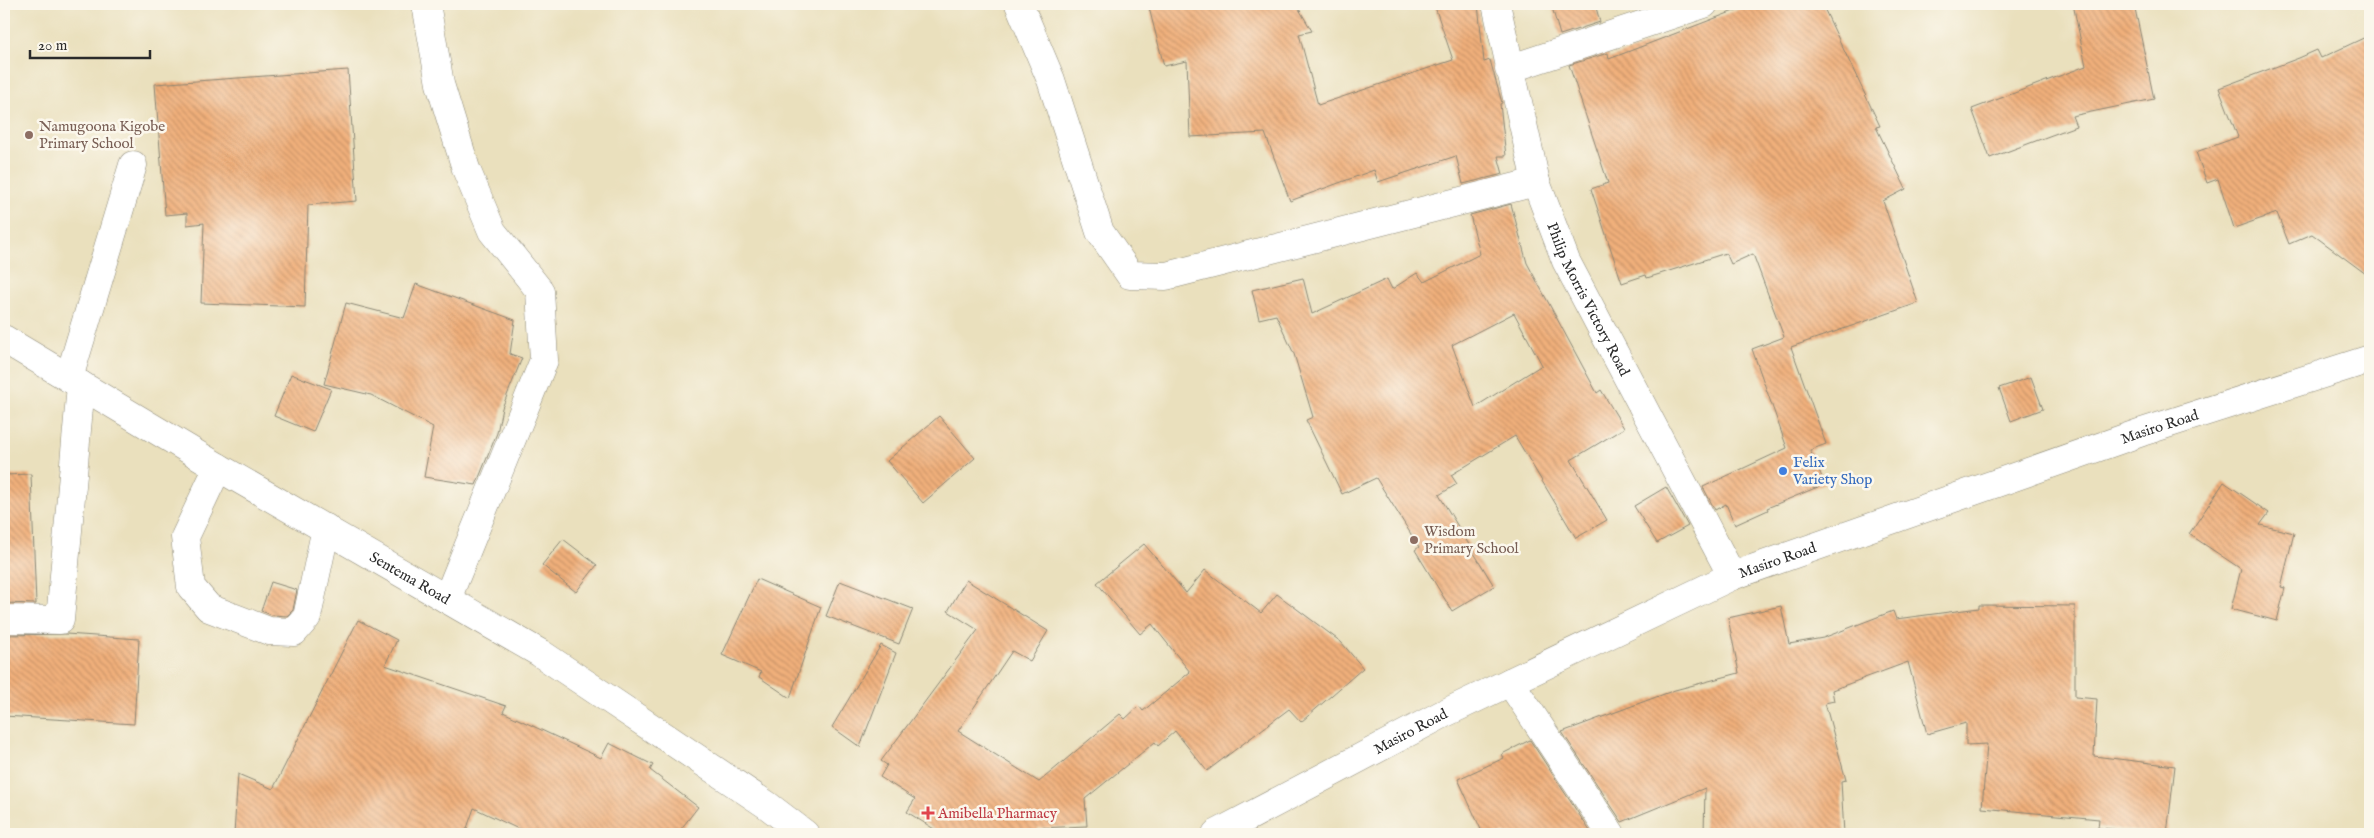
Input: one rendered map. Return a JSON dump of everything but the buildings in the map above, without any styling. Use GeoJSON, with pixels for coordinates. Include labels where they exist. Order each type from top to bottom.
{"type":"FeatureCollection","features":[{"type":"Feature","properties":{"kind":"street"},"geometry":{"type":"LineString","coordinates":[[426,4],[440,84],[466,169],[492,230],[540,291],[544,360],[447,599]]}},
{"type":"Feature","properties":{"kind":"street"},"geometry":{"type":"LineString","coordinates":[[1019,4],[1051,80],[1100,232],[1130,275],[1166,276],[1536,182]]}},
{"type":"Feature","properties":{"kind":"street","name":"Philip Morris Victory Road"},"geometry":{"type":"LineString","coordinates":[[1496,4],[1509,69],[1536,182],[1566,261],[1732,576]]}},
{"type":"Feature","properties":{"kind":"street"},"geometry":{"type":"LineString","coordinates":[[1509,69],[1704,4]]}},
{"type":"Feature","properties":{"kind":"street"},"geometry":{"type":"LineString","coordinates":[[4,619],[60,620],[75,381],[133,165]]}},
{"type":"Feature","properties":{"kind":"street","name":"Sentema Road"},"geometry":{"type":"LineString","coordinates":[[4,339],[218,468],[326,528],[540,653],[766,805],[805,834]]}},
{"type":"Feature","properties":{"kind":"street","name":"Masiro Road"},"geometry":{"type":"LineString","coordinates":[[1216,834],[1443,714],[1732,576],[2142,432],[2370,359]]}},
{"type":"Feature","properties":{"kind":"street"},"geometry":{"type":"LineString","coordinates":[[218,468],[185,538],[191,587],[209,608],[269,631],[294,632],[307,617],[326,528]]}},
{"type":"Feature","properties":{"kind":"street"},"geometry":{"type":"LineString","coordinates":[[1510,682],[1611,834]]}},
{"type":"Feature","properties":{"kind":"place","name":"Namugoona Kigobe Primary School"},"geometry":{"type":"Point","coordinates":[29,135]}},
{"type":"Feature","properties":{"kind":"place","name":"Felix Variety Shop"},"geometry":{"type":"Point","coordinates":[1783,471]}},
{"type":"Feature","properties":{"kind":"place","name":"Wisdom Primary School"},"geometry":{"type":"Point","coordinates":[1414,540]}},
{"type":"Feature","properties":{"kind":"place","name":"Amibella Pharmacy"},"geometry":{"type":"Point","coordinates":[928,813]}}]}
